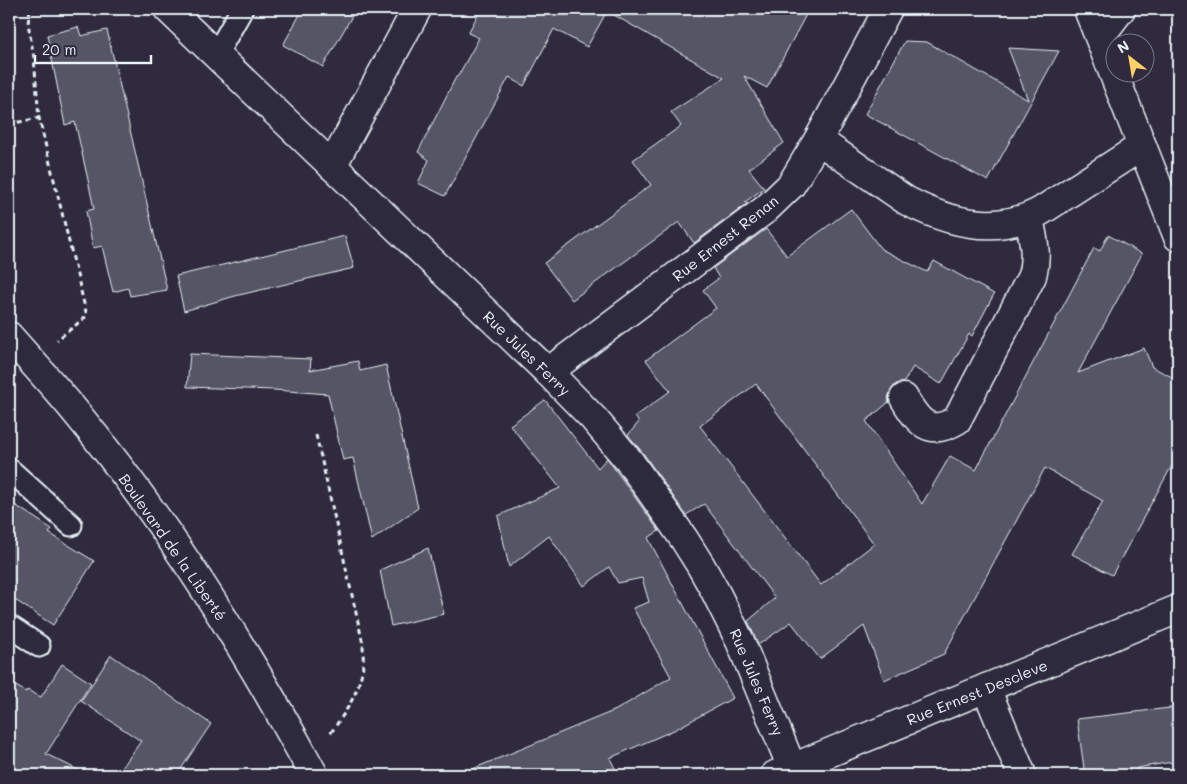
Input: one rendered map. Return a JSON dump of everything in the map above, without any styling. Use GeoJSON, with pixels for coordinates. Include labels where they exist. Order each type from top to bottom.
{"type":"FeatureCollection","features":[{"type":"Feature","properties":{"kind":"street","name":"Rue Jules Ferry"},"geometry":{"type":"LineString","coordinates":[[168,9],[548,372],[594,419],[630,462],[701,566],[740,641],[784,772]]}},
{"type":"Feature","properties":{"kind":"street"},"geometry":{"type":"LineString","coordinates":[[332,166],[417,9]]}},
{"type":"Feature","properties":{"kind":"street","name":"Rue Ernest Renan"},"geometry":{"type":"LineString","coordinates":[[548,372],[772,203],[791,185],[818,140],[888,9]]}},
{"type":"Feature","properties":{"kind":"street"},"geometry":{"type":"LineString","coordinates":[[1088,9],[1178,238]]}},
{"type":"Feature","properties":{"kind":"street"},"geometry":{"type":"LineString","coordinates":[[1098,35],[1108,26],[1121,9]]}},
{"type":"Feature","properties":{"kind":"street"},"geometry":{"type":"LineString","coordinates":[[818,140],[907,201],[942,217],[958,221],[996,225],[1029,218],[1142,146]]}},
{"type":"Feature","properties":{"kind":"street"},"geometry":{"type":"LineString","coordinates":[[904,398],[916,416],[927,426],[942,428],[957,420],[1032,276],[1036,250],[1029,218]]}},
{"type":"Feature","properties":{"kind":"street","name":"Boulevard de la Liberté"},"geometry":{"type":"LineString","coordinates":[[9,336],[93,434],[180,553],[246,656],[311,770]]}},
{"type":"Feature","properties":{"kind":"street","name":"Rue Ernest Descleve"},"geometry":{"type":"LineString","coordinates":[[784,772],[1178,609]]}},
{"type":"Feature","properties":{"kind":"street"},"geometry":{"type":"LineString","coordinates":[[986,688],[1022,775]]}},
{"type":"Feature","properties":{"kind":"lane"},"geometry":{"type":"LineString","coordinates":[[216,55],[242,9]]}},
{"type":"Feature","properties":{"kind":"lane"},"geometry":{"type":"LineString","coordinates":[[9,469],[71,525]]}},
{"type":"Feature","properties":{"kind":"lane"},"geometry":{"type":"LineString","coordinates":[[9,626],[39,646]]}},
{"type":"Feature","properties":{"kind":"path"},"geometry":{"type":"LineString","coordinates":[[30,9],[28,23],[34,58],[39,118],[86,316],[31,361]]}},
{"type":"Feature","properties":{"kind":"path"},"geometry":{"type":"LineString","coordinates":[[9,124],[39,118]]}},
{"type":"Feature","properties":{"kind":"path"},"geometry":{"type":"LineString","coordinates":[[311,770],[348,710],[363,670],[363,644],[316,435]]}},
{"type":"Feature","properties":{"kind":"building"},"geometry":{"type":"Polygon","coordinates":[[[303,9],[356,9],[323,67],[283,45],[303,9]]]}},
{"type":"Feature","properties":{"kind":"building"},"geometry":{"type":"Polygon","coordinates":[[[481,9],[809,9],[767,88],[744,76],[784,143],[749,169],[764,188],[745,202],[747,204],[694,243],[679,222],[572,300],[544,263],[651,185],[633,160],[681,126],[671,112],[724,78],[607,11],[587,47],[554,29],[524,86],[509,77],[445,196],[418,183],[429,160],[418,152],[456,77],[479,38],[468,33],[481,9]]]}},
{"type":"Feature","properties":{"kind":"building"},"geometry":{"type":"Polygon","coordinates":[[[78,27],[81,36],[107,30],[167,290],[130,296],[128,288],[113,292],[102,246],[93,248],[86,211],[94,209],[88,180],[75,122],[65,125],[47,35],[78,27]]]}},
{"type":"Feature","properties":{"kind":"building"},"geometry":{"type":"Polygon","coordinates":[[[905,41],[927,42],[1028,100],[1008,48],[1059,51],[988,181],[865,114],[905,41]]]}},
{"type":"Feature","properties":{"kind":"building"},"geometry":{"type":"Polygon","coordinates":[[[851,209],[881,249],[927,272],[934,261],[994,294],[972,336],[969,334],[941,384],[913,367],[904,382],[896,384],[891,390],[888,398],[889,402],[866,421],[922,504],[950,456],[976,470],[1094,248],[1100,251],[1108,235],[1142,254],[1078,373],[1144,348],[1152,367],[1178,380],[1178,458],[1175,460],[1112,575],[1072,554],[1103,501],[1045,468],[944,654],[884,680],[864,626],[820,659],[791,622],[758,645],[748,621],[775,598],[704,504],[686,515],[643,453],[628,435],[639,422],[635,417],[670,391],[646,360],[716,308],[703,290],[719,278],[713,268],[766,229],[787,256],[851,209]],[[756,384],[700,426],[821,585],[874,544],[756,384]]]}},
{"type":"Feature","properties":{"kind":"building"},"geometry":{"type":"Polygon","coordinates":[[[345,236],[354,268],[235,296],[184,311],[176,276],[345,236]]]}},
{"type":"Feature","properties":{"kind":"building"},"geometry":{"type":"Polygon","coordinates":[[[190,354],[311,359],[310,370],[358,361],[360,371],[386,365],[418,508],[372,540],[353,458],[343,460],[328,394],[187,387],[190,354]]]}},
{"type":"Feature","properties":{"kind":"building"},"geometry":{"type":"Polygon","coordinates":[[[545,400],[598,468],[607,458],[659,531],[648,538],[733,698],[674,730],[610,758],[618,775],[458,775],[616,710],[671,677],[633,608],[649,602],[642,578],[618,583],[609,567],[584,586],[549,536],[509,567],[498,516],[560,488],[510,425],[545,400]]]}},
{"type":"Feature","properties":{"kind":"building"},"geometry":{"type":"Polygon","coordinates":[[[9,501],[52,529],[49,533],[94,561],[53,625],[9,596],[9,501]]]}},
{"type":"Feature","properties":{"kind":"building"},"geometry":{"type":"Polygon","coordinates":[[[428,548],[444,614],[391,626],[380,570],[428,548]]]}},
{"type":"Feature","properties":{"kind":"building"},"geometry":{"type":"Polygon","coordinates":[[[111,655],[211,724],[177,775],[117,775],[141,741],[81,701],[111,655]]]}},
{"type":"Feature","properties":{"kind":"building"},"geometry":{"type":"Polygon","coordinates":[[[62,664],[91,683],[46,754],[88,775],[9,775],[9,682],[26,692],[27,690],[41,697],[62,664]]]}},
{"type":"Feature","properties":{"kind":"building"},"geometry":{"type":"Polygon","coordinates":[[[1178,707],[1178,761],[1137,768],[1138,775],[1085,775],[1077,719],[1178,707]]]}}]}
